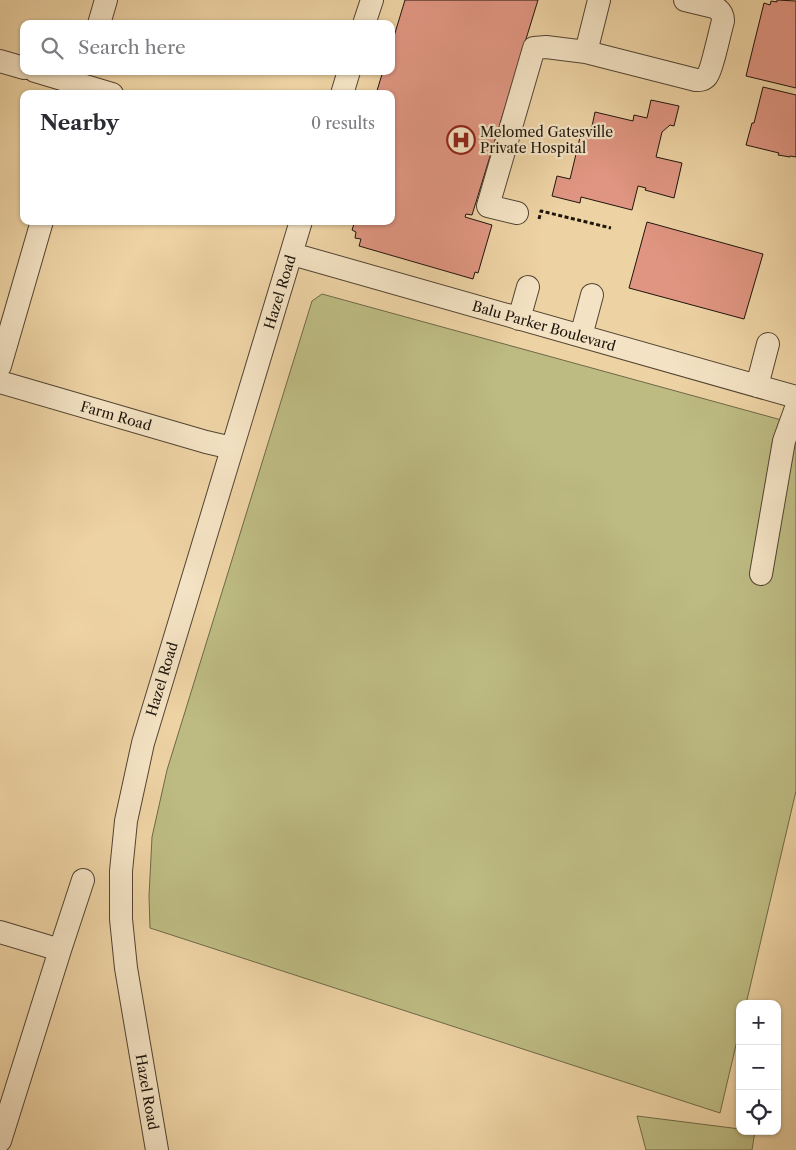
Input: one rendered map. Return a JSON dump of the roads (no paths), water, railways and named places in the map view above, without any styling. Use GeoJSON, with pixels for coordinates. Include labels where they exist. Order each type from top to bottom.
{"type":"FeatureCollection","features":[{"type":"Feature","properties":{"kind":"street"},"geometry":{"type":"LineString","coordinates":[[100,20],[106,0]]}},
{"type":"Feature","properties":{"kind":"street"},"geometry":{"type":"LineString","coordinates":[[365,20],[372,0]]}},
{"type":"Feature","properties":{"kind":"street"},"geometry":{"type":"LineString","coordinates":[[586,52],[599,0]]}},
{"type":"Feature","properties":{"kind":"street"},"geometry":{"type":"LineString","coordinates":[[517,214],[488,206],[534,48],[546,47],[586,52],[700,80],[708,76],[710,71],[723,16],[718,9],[685,0]]}},
{"type":"Feature","properties":{"kind":"street"},"geometry":{"type":"LineString","coordinates":[[0,61],[20,67]]}},
{"type":"Feature","properties":{"kind":"street"},"geometry":{"type":"LineString","coordinates":[[51,75],[101,90]]}},
{"type":"Feature","properties":{"kind":"street"},"geometry":{"type":"LineString","coordinates":[[343,90],[348,75]]}},
{"type":"Feature","properties":{"kind":"street"},"geometry":{"type":"LineString","coordinates":[[0,366],[41,225]]}},
{"type":"Feature","properties":{"kind":"street","name":"Hazel Road"},"geometry":{"type":"LineString","coordinates":[[157,1150],[126,968],[121,918],[121,871],[126,821],[143,744],[300,225]]}},
{"type":"Feature","properties":{"kind":"street","name":"Balu Parker Boulevard"},"geometry":{"type":"LineString","coordinates":[[292,254],[796,397]]}},
{"type":"Feature","properties":{"kind":"street"},"geometry":{"type":"LineString","coordinates":[[519,319],[528,287]]}},
{"type":"Feature","properties":{"kind":"street"},"geometry":{"type":"LineString","coordinates":[[581,336],[592,295]]}},
{"type":"Feature","properties":{"kind":"street"},"geometry":{"type":"LineString","coordinates":[[757,386],[768,344]]}},
{"type":"Feature","properties":{"kind":"street","name":"Farm Road"},"geometry":{"type":"LineString","coordinates":[[0,382],[232,448]]}},
{"type":"Feature","properties":{"kind":"street"},"geometry":{"type":"LineString","coordinates":[[761,574],[784,441],[796,408]]}},
{"type":"Feature","properties":{"kind":"street"},"geometry":{"type":"LineString","coordinates":[[0,1142],[83,880]]}},
{"type":"Feature","properties":{"kind":"street"},"geometry":{"type":"LineString","coordinates":[[0,932],[60,950]]}},
{"type":"Feature","properties":{"kind":"place","name":"Melomed Gatesville Private Hospital"},"geometry":{"type":"Point","coordinates":[461,140]}}]}
